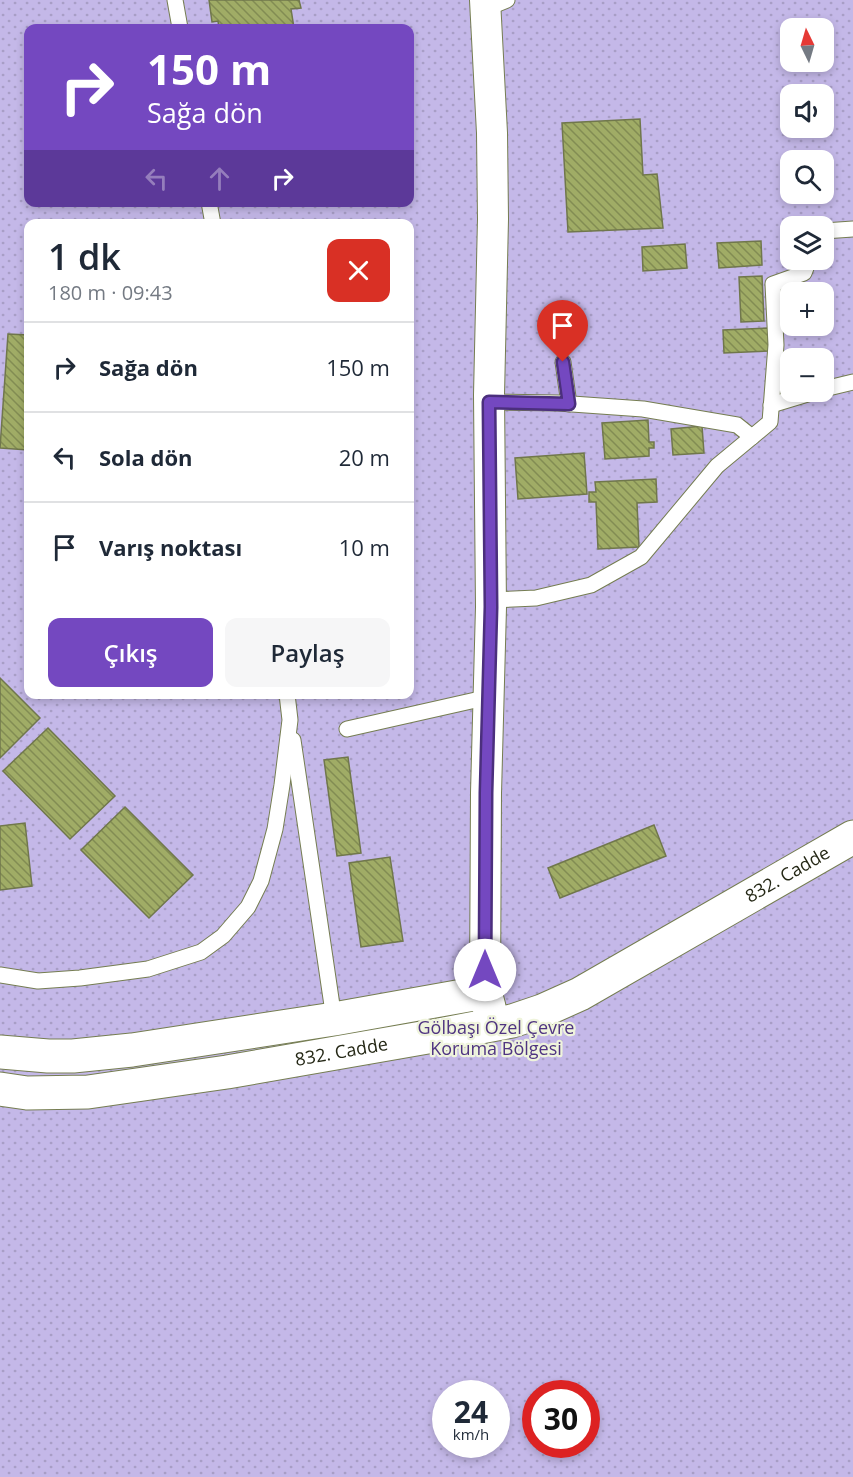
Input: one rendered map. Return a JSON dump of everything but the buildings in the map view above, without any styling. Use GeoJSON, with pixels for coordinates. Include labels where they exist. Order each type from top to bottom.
{"type":"FeatureCollection","features":[{"type":"Feature","properties":{"kind":"street"},"geometry":{"type":"LineString","coordinates":[[487,1000],[486,793],[491,600],[489,402],[493,219],[492,3]]}},
{"type":"Feature","properties":{"kind":"street","name":"832. Cadde"},"geometry":{"type":"LineString","coordinates":[[0,1089],[27,1093],[88,1092],[227,1072],[512,1021],[580,994],[853,837]]}},
{"type":"Feature","properties":{"kind":"street","name":"832. Cadde"},"geometry":{"type":"LineString","coordinates":[[0,1052],[73,1056],[132,1050],[334,1018],[487,1000]]}},
{"type":"Feature","properties":{"kind":"street"},"geometry":{"type":"LineString","coordinates":[[334,1018],[339,1053]]}},
{"type":"Feature","properties":{"kind":"lane"},"geometry":{"type":"LineString","coordinates":[[175,0],[179,24]]}},
{"type":"Feature","properties":{"kind":"lane"},"geometry":{"type":"LineString","coordinates":[[834,230],[853,229]]}},
{"type":"Feature","properties":{"kind":"lane"},"geometry":{"type":"LineString","coordinates":[[491,600],[536,598],[591,585],[641,557],[717,466],[770,422],[776,345],[772,284],[804,273],[805,270]]}},
{"type":"Feature","properties":{"kind":"lane"},"geometry":{"type":"LineString","coordinates":[[563,362],[569,404]]}},
{"type":"Feature","properties":{"kind":"lane"},"geometry":{"type":"LineString","coordinates":[[834,387],[853,382]]}},
{"type":"Feature","properties":{"kind":"lane"},"geometry":{"type":"LineString","coordinates":[[489,402],[643,409],[737,425],[752,437]]}},
{"type":"Feature","properties":{"kind":"lane"},"geometry":{"type":"LineString","coordinates":[[771,405],[781,402]]}},
{"type":"Feature","properties":{"kind":"lane"},"geometry":{"type":"LineString","coordinates":[[347,729],[489,697]]}},
{"type":"Feature","properties":{"kind":"lane"},"geometry":{"type":"LineString","coordinates":[[288,699],[334,1018]]}},
{"type":"Feature","properties":{"kind":"lane"},"geometry":{"type":"LineString","coordinates":[[0,975],[38,981],[148,969],[201,952],[223,936],[248,907],[261,881],[275,829],[290,720]]}},
{"type":"Feature","properties":{"kind":"green space","name":"Gölbaşı Özel Çevre Koruma Bölgesi"},"geometry":{"type":"Polygon","coordinates":[[[0,0],[853,0],[853,1477],[0,1477],[0,0]]]}},
{"type":"Feature","properties":{"kind":"route"},"geometry":{"type":"LineString","coordinates":[[485,970],[486,793],[491,607],[489,402],[569,404],[563,362]]}}]}
